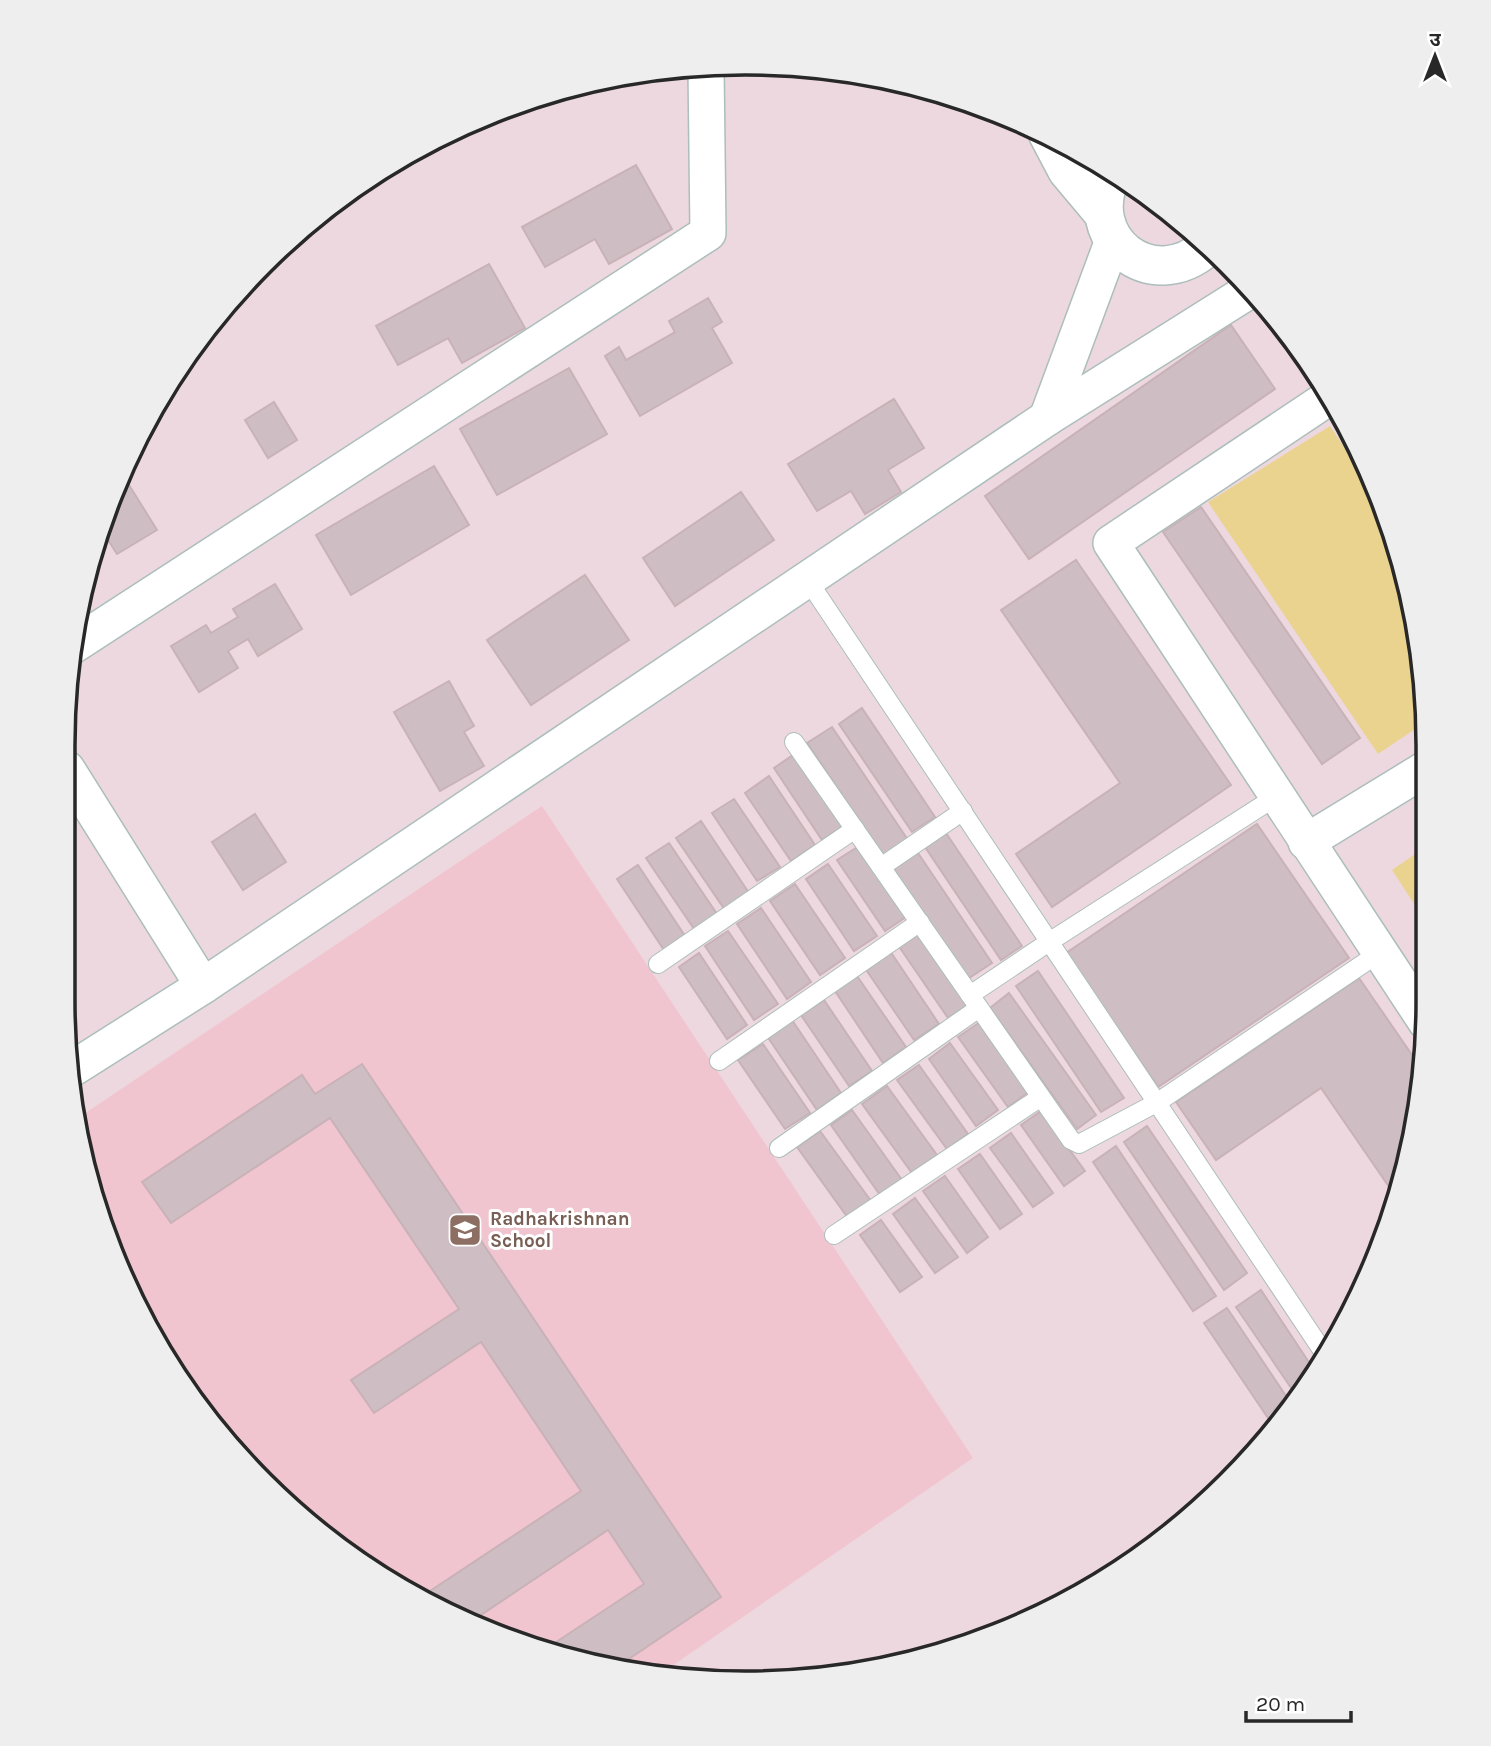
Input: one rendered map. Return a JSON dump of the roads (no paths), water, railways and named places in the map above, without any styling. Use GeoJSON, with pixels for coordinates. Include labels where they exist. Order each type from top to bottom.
{"type":"FeatureCollection","features":[{"type":"Feature","properties":{"kind":"street"},"geometry":{"type":"LineString","coordinates":[[84,637],[708,233],[706,77]]}},
{"type":"Feature","properties":{"kind":"street"},"geometry":{"type":"LineString","coordinates":[[1058,153],[1126,253],[1142,263],[1160,266],[1179,264],[1199,253]]}},
{"type":"Feature","properties":{"kind":"street"},"geometry":{"type":"LineString","coordinates":[[1047,418],[1108,227],[1104,193],[1109,182]]}},
{"type":"Feature","properties":{"kind":"street"},"geometry":{"type":"LineString","coordinates":[[79,1065],[202,986],[1047,418],[1241,296]]}},
{"type":"Feature","properties":{"kind":"street"},"geometry":{"type":"LineString","coordinates":[[1321,402],[1111,543],[1416,1007]]}},
{"type":"Feature","properties":{"kind":"street"},"geometry":{"type":"LineString","coordinates":[[1307,842],[1416,775]]}},
{"type":"Feature","properties":{"kind":"street"},"geometry":{"type":"LineString","coordinates":[[75,782],[202,986]]}},
{"type":"Feature","properties":{"kind":"lane"},"geometry":{"type":"LineString","coordinates":[[807,579],[1320,1346]]}},
{"type":"Feature","properties":{"kind":"lane"},"geometry":{"type":"LineString","coordinates":[[794,742],[1071,1140],[1079,1144],[1158,1102],[1379,953]]}},
{"type":"Feature","properties":{"kind":"lane"},"geometry":{"type":"LineString","coordinates":[[779,1149],[975,1002],[1049,942],[1277,796]]}},
{"type":"Feature","properties":{"kind":"lane"},"geometry":{"type":"LineString","coordinates":[[881,867],[963,811]]}},
{"type":"Feature","properties":{"kind":"lane"},"geometry":{"type":"LineString","coordinates":[[658,964],[855,829]]}},
{"type":"Feature","properties":{"kind":"lane"},"geometry":{"type":"LineString","coordinates":[[719,1061],[920,922]]}},
{"type":"Feature","properties":{"kind":"lane"},"geometry":{"type":"LineString","coordinates":[[834,1234],[1041,1097]]}},
{"type":"Feature","properties":{"kind":"place","name":"Radhakrishnan School"},"geometry":{"type":"Point","coordinates":[465,1230]}}]}
